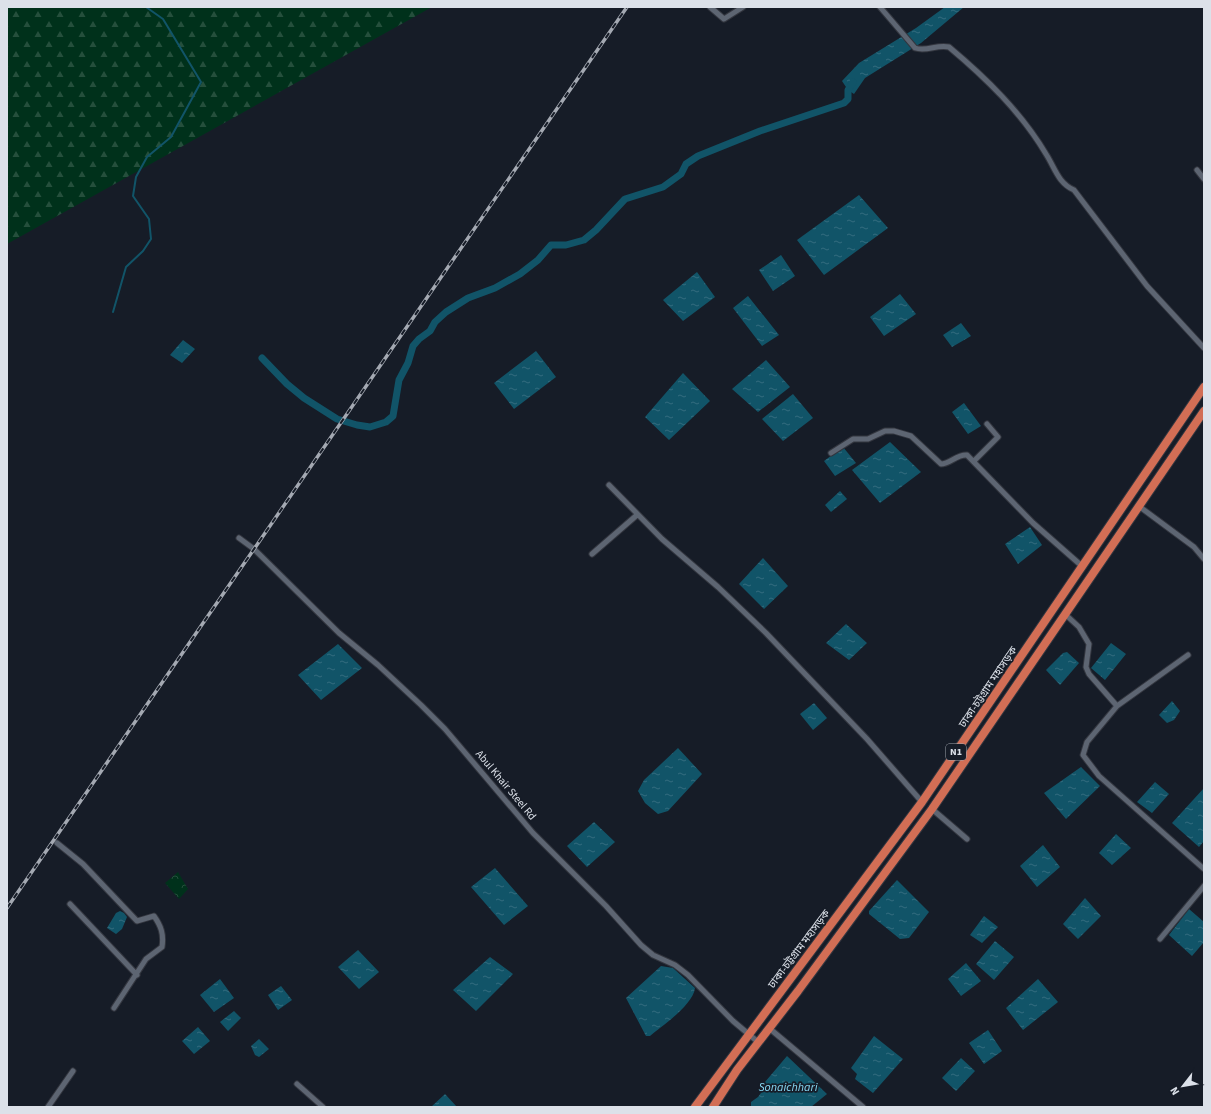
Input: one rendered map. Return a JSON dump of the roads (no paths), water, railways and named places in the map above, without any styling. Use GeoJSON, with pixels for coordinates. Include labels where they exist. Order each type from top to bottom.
{"type":"FeatureCollection","features":[{"type":"Feature","properties":{"kind":"highway","name":"ঢাকা-চট্টগ্রাম মহাসড়ক"},"geometry":{"type":"LineString","coordinates":[[698,1106],[748,1035],[922,802],[1204,387]]}},
{"type":"Feature","properties":{"kind":"highway","name":"ঢাকা-চট্টগ্রাম মহাসড়ক"},"geometry":{"type":"LineString","coordinates":[[713,1107],[737,1070],[932,809],[1140,507],[1204,411]]}},
{"type":"Feature","properties":{"kind":"street"},"geometry":{"type":"LineString","coordinates":[[710,7],[724,19],[743,7]]}},
{"type":"Feature","properties":{"kind":"street"},"geometry":{"type":"LineString","coordinates":[[880,7],[915,48],[922,50],[941,45],[949,47],[992,86],[1024,122],[1049,158],[1056,175],[1066,186],[1074,190],[1147,286],[1204,348]]}},
{"type":"Feature","properties":{"kind":"street"},"geometry":{"type":"LineString","coordinates":[[1197,170],[1204,179]]}},
{"type":"Feature","properties":{"kind":"street"},"geometry":{"type":"LineString","coordinates":[[974,461],[998,437],[987,424]]}},
{"type":"Feature","properties":{"kind":"street"},"geometry":{"type":"LineString","coordinates":[[831,453],[853,439],[868,440],[885,431],[894,431],[911,436],[941,464],[967,455],[1023,513],[1083,566]]}},
{"type":"Feature","properties":{"kind":"street"},"geometry":{"type":"LineString","coordinates":[[610,485],[637,515],[662,539],[718,587],[766,633],[867,739],[922,802]]}},
{"type":"Feature","properties":{"kind":"street"},"geometry":{"type":"LineString","coordinates":[[1140,507],[1194,547],[1204,559]]}},
{"type":"Feature","properties":{"kind":"street"},"geometry":{"type":"LineString","coordinates":[[592,554],[637,515]]}},
{"type":"Feature","properties":{"kind":"street","name":"Abul Khair Steel Rd"},"geometry":{"type":"LineString","coordinates":[[239,538],[254,549],[339,633],[378,665],[445,729],[538,839],[606,906],[641,945],[653,955],[675,966],[688,975],[748,1035],[758,1042]]}},
{"type":"Feature","properties":{"kind":"street"},"geometry":{"type":"LineString","coordinates":[[1066,615],[1079,627],[1088,644],[1086,667],[1089,674],[1117,706]]}},
{"type":"Feature","properties":{"kind":"street"},"geometry":{"type":"LineString","coordinates":[[1188,655],[1117,706],[1087,742],[1082,755],[1099,776],[1204,869]]}},
{"type":"Feature","properties":{"kind":"street"},"geometry":{"type":"LineString","coordinates":[[932,809],[967,839]]}},
{"type":"Feature","properties":{"kind":"street"},"geometry":{"type":"LineString","coordinates":[[57,843],[82,864],[137,921],[154,916],[161,926],[163,938],[162,947],[146,959],[137,975],[114,1008]]}},
{"type":"Feature","properties":{"kind":"street"},"geometry":{"type":"LineString","coordinates":[[1160,939],[1204,886]]}},
{"type":"Feature","properties":{"kind":"street"},"geometry":{"type":"LineString","coordinates":[[70,904],[137,975]]}},
{"type":"Feature","properties":{"kind":"street"},"geometry":{"type":"LineString","coordinates":[[769,1028],[862,1107]]}},
{"type":"Feature","properties":{"kind":"street"},"geometry":{"type":"LineString","coordinates":[[48,1107],[73,1071]]}},
{"type":"Feature","properties":{"kind":"street"},"geometry":{"type":"LineString","coordinates":[[297,1084],[323,1107]]}},
{"type":"Feature","properties":{"kind":"water"},"geometry":{"type":"Polygon","coordinates":[[[945,7],[964,7],[921,43],[865,78],[854,94],[848,90],[842,81],[859,63],[916,28],[945,7]]]}},
{"type":"Feature","properties":{"kind":"water"},"geometry":{"type":"Polygon","coordinates":[[[859,195],[888,228],[824,275],[797,240],[859,195]]]}},
{"type":"Feature","properties":{"kind":"water"},"geometry":{"type":"Polygon","coordinates":[[[781,255],[795,276],[773,291],[759,270],[781,255]]]}},
{"type":"Feature","properties":{"kind":"water"},"geometry":{"type":"Polygon","coordinates":[[[697,272],[715,297],[683,321],[663,300],[697,272]]]}},
{"type":"Feature","properties":{"kind":"water"},"geometry":{"type":"Polygon","coordinates":[[[900,294],[916,314],[884,336],[870,317],[900,294]]]}},
{"type":"Feature","properties":{"kind":"water"},"geometry":{"type":"Polygon","coordinates":[[[748,296],[779,335],[762,346],[733,308],[748,296]]]}},
{"type":"Feature","properties":{"kind":"water"},"geometry":{"type":"Polygon","coordinates":[[[961,323],[971,336],[952,347],[943,335],[961,323]]]}},
{"type":"Feature","properties":{"kind":"water"},"geometry":{"type":"Polygon","coordinates":[[[183,340],[195,349],[182,363],[170,355],[183,340]]]}},
{"type":"Feature","properties":{"kind":"water"},"geometry":{"type":"Polygon","coordinates":[[[536,351],[556,377],[514,409],[494,383],[536,351]]]}},
{"type":"Feature","properties":{"kind":"water"},"geometry":{"type":"Polygon","coordinates":[[[766,360],[790,387],[758,412],[732,389],[766,360]]]}},
{"type":"Feature","properties":{"kind":"water"},"geometry":{"type":"Polygon","coordinates":[[[683,373],[710,401],[669,440],[645,417],[683,373]]]}},
{"type":"Feature","properties":{"kind":"water"},"geometry":{"type":"Polygon","coordinates":[[[793,394],[813,418],[783,441],[762,419],[793,394]]]}},
{"type":"Feature","properties":{"kind":"water"},"geometry":{"type":"Polygon","coordinates":[[[964,403],[981,426],[968,434],[952,412],[964,403]]]}},
{"type":"Feature","properties":{"kind":"water"},"geometry":{"type":"Polygon","coordinates":[[[890,442],[921,472],[880,503],[852,470],[890,442]]]}},
{"type":"Feature","properties":{"kind":"water"},"geometry":{"type":"Polygon","coordinates":[[[843,447],[856,463],[835,476],[824,461],[843,447]]]}},
{"type":"Feature","properties":{"kind":"water"},"geometry":{"type":"Polygon","coordinates":[[[840,491],[847,499],[831,512],[825,505],[840,491]]]}},
{"type":"Feature","properties":{"kind":"water"},"geometry":{"type":"Polygon","coordinates":[[[1030,527],[1042,545],[1018,564],[1005,544],[1030,527]]]}},
{"type":"Feature","properties":{"kind":"water"},"geometry":{"type":"Polygon","coordinates":[[[763,558],[788,586],[764,609],[739,584],[763,558]]]}},
{"type":"Feature","properties":{"kind":"water"},"geometry":{"type":"Polygon","coordinates":[[[846,624],[867,643],[849,660],[826,643],[846,624]]]}},
{"type":"Feature","properties":{"kind":"water"},"geometry":{"type":"Polygon","coordinates":[[[1111,643],[1126,654],[1105,680],[1091,668],[1111,643]]]}},
{"type":"Feature","properties":{"kind":"water"},"geometry":{"type":"Polygon","coordinates":[[[338,644],[362,668],[321,700],[298,675],[338,644]]]}},
{"type":"Feature","properties":{"kind":"water"},"geometry":{"type":"Polygon","coordinates":[[[1067,652],[1079,663],[1060,685],[1046,670],[1063,653],[1067,652]]]}},
{"type":"Feature","properties":{"kind":"water"},"geometry":{"type":"Polygon","coordinates":[[[1172,701],[1180,711],[1174,720],[1167,723],[1159,715],[1172,701]]]}},
{"type":"Feature","properties":{"kind":"water"},"geometry":{"type":"Polygon","coordinates":[[[814,703],[827,718],[813,730],[800,714],[814,703]]]}},
{"type":"Feature","properties":{"kind":"water"},"geometry":{"type":"Polygon","coordinates":[[[678,748],[702,774],[668,811],[658,814],[645,803],[638,791],[644,780],[678,748]]]}},
{"type":"Feature","properties":{"kind":"water"},"geometry":{"type":"Polygon","coordinates":[[[1081,767],[1100,786],[1066,819],[1044,793],[1081,767]]]}},
{"type":"Feature","properties":{"kind":"water"},"geometry":{"type":"Polygon","coordinates":[[[1155,782],[1169,794],[1152,813],[1137,802],[1155,782]]]}},
{"type":"Feature","properties":{"kind":"water"},"geometry":{"type":"Polygon","coordinates":[[[1204,788],[1204,841],[1199,847],[1172,823],[1204,788]]]}},
{"type":"Feature","properties":{"kind":"water"},"geometry":{"type":"Polygon","coordinates":[[[594,822],[615,842],[587,867],[567,846],[594,822]]]}},
{"type":"Feature","properties":{"kind":"water"},"geometry":{"type":"Polygon","coordinates":[[[1116,834],[1131,848],[1112,865],[1099,853],[1116,834]]]}},
{"type":"Feature","properties":{"kind":"water"},"geometry":{"type":"Polygon","coordinates":[[[1043,845],[1060,867],[1037,887],[1020,866],[1043,845]]]}},
{"type":"Feature","properties":{"kind":"water"},"geometry":{"type":"Polygon","coordinates":[[[495,868],[528,906],[504,925],[471,887],[495,868]]]}},
{"type":"Feature","properties":{"kind":"water"},"geometry":{"type":"Polygon","coordinates":[[[897,880],[929,912],[909,938],[900,939],[869,914],[869,911],[897,880]]]}},
{"type":"Feature","properties":{"kind":"water"},"geometry":{"type":"Polygon","coordinates":[[[1085,898],[1101,916],[1078,939],[1063,924],[1085,898]]]}},
{"type":"Feature","properties":{"kind":"water"},"geometry":{"type":"Polygon","coordinates":[[[1189,909],[1204,922],[1204,942],[1192,956],[1169,935],[1189,909]]]}},
{"type":"Feature","properties":{"kind":"water"},"geometry":{"type":"Polygon","coordinates":[[[120,911],[127,917],[122,929],[116,934],[107,928],[116,913],[120,911]]]}},
{"type":"Feature","properties":{"kind":"water"},"geometry":{"type":"Polygon","coordinates":[[[984,916],[998,927],[982,943],[970,935],[984,916]]]}},
{"type":"Feature","properties":{"kind":"water"},"geometry":{"type":"Polygon","coordinates":[[[995,941],[1014,957],[994,980],[976,964],[995,941]]]}},
{"type":"Feature","properties":{"kind":"water"},"geometry":{"type":"Polygon","coordinates":[[[358,950],[379,972],[359,989],[338,967],[358,950]]]}},
{"type":"Feature","properties":{"kind":"water"},"geometry":{"type":"Polygon","coordinates":[[[490,957],[513,974],[476,1011],[453,990],[490,957]]]}},
{"type":"Feature","properties":{"kind":"water"},"geometry":{"type":"Polygon","coordinates":[[[966,963],[981,981],[961,996],[948,979],[966,963]]]}},
{"type":"Feature","properties":{"kind":"water"},"geometry":{"type":"Polygon","coordinates":[[[661,966],[673,968],[695,988],[689,1001],[683,1008],[650,1036],[646,1036],[626,998],[661,966]]]}},
{"type":"Feature","properties":{"kind":"water"},"geometry":{"type":"Polygon","coordinates":[[[220,979],[234,998],[214,1012],[200,995],[220,979]]]}},
{"type":"Feature","properties":{"kind":"water"},"geometry":{"type":"Polygon","coordinates":[[[1038,979],[1058,1002],[1023,1030],[1006,1008],[1038,979]]]}},
{"type":"Feature","properties":{"kind":"water"},"geometry":{"type":"Polygon","coordinates":[[[281,986],[292,1000],[278,1010],[268,995],[281,986]]]}},
{"type":"Feature","properties":{"kind":"water"},"geometry":{"type":"Polygon","coordinates":[[[234,1011],[241,1018],[228,1031],[220,1022],[234,1011]]]}},
{"type":"Feature","properties":{"kind":"water"},"geometry":{"type":"Polygon","coordinates":[[[198,1027],[210,1041],[194,1054],[182,1041],[198,1027]]]}},
{"type":"Feature","properties":{"kind":"water"},"geometry":{"type":"Polygon","coordinates":[[[988,1030],[1002,1051],[984,1064],[969,1043],[988,1030]]]}},
{"type":"Feature","properties":{"kind":"water"},"geometry":{"type":"Polygon","coordinates":[[[874,1036],[903,1059],[873,1093],[855,1079],[857,1074],[851,1068],[874,1036]]]}},
{"type":"Feature","properties":{"kind":"water"},"geometry":{"type":"Polygon","coordinates":[[[259,1039],[269,1049],[259,1057],[255,1055],[251,1046],[259,1039]]]}},
{"type":"Feature","properties":{"kind":"water","name":"Sonaichhari"},"geometry":{"type":"Polygon","coordinates":[[[787,1056],[827,1094],[811,1107],[751,1107],[751,1102],[758,1097],[766,1086],[765,1082],[787,1056]]]}},
{"type":"Feature","properties":{"kind":"water"},"geometry":{"type":"Polygon","coordinates":[[[961,1058],[975,1071],[956,1091],[942,1078],[961,1058]]]}},
{"type":"Feature","properties":{"kind":"water"},"geometry":{"type":"Polygon","coordinates":[[[445,1094],[457,1107],[431,1107],[445,1094]]]}},
{"type":"Feature","properties":{"kind":"waterway"},"geometry":{"type":"LineString","coordinates":[[113,312],[126,267],[143,251],[151,239],[149,219],[133,196],[136,177],[147,157],[171,137],[201,82],[163,19],[146,7]]}},
{"type":"Feature","properties":{"kind":"waterway"},"geometry":{"type":"LineString","coordinates":[[262,358],[287,384],[304,398],[337,419],[370,427],[386,422],[393,416],[399,380],[408,363],[413,346],[419,339],[430,331],[435,322],[446,312],[468,298],[495,288],[520,274],[538,260],[551,245],[566,245],[584,240],[596,230],[625,199],[663,187],[681,174],[686,164],[698,156],[760,131],[844,103],[848,99],[848,90],[853,82]]}},
{"type":"Feature","properties":{"kind":"railway"},"geometry":{"type":"LineString","coordinates":[[7,908],[627,7]]}}]}
